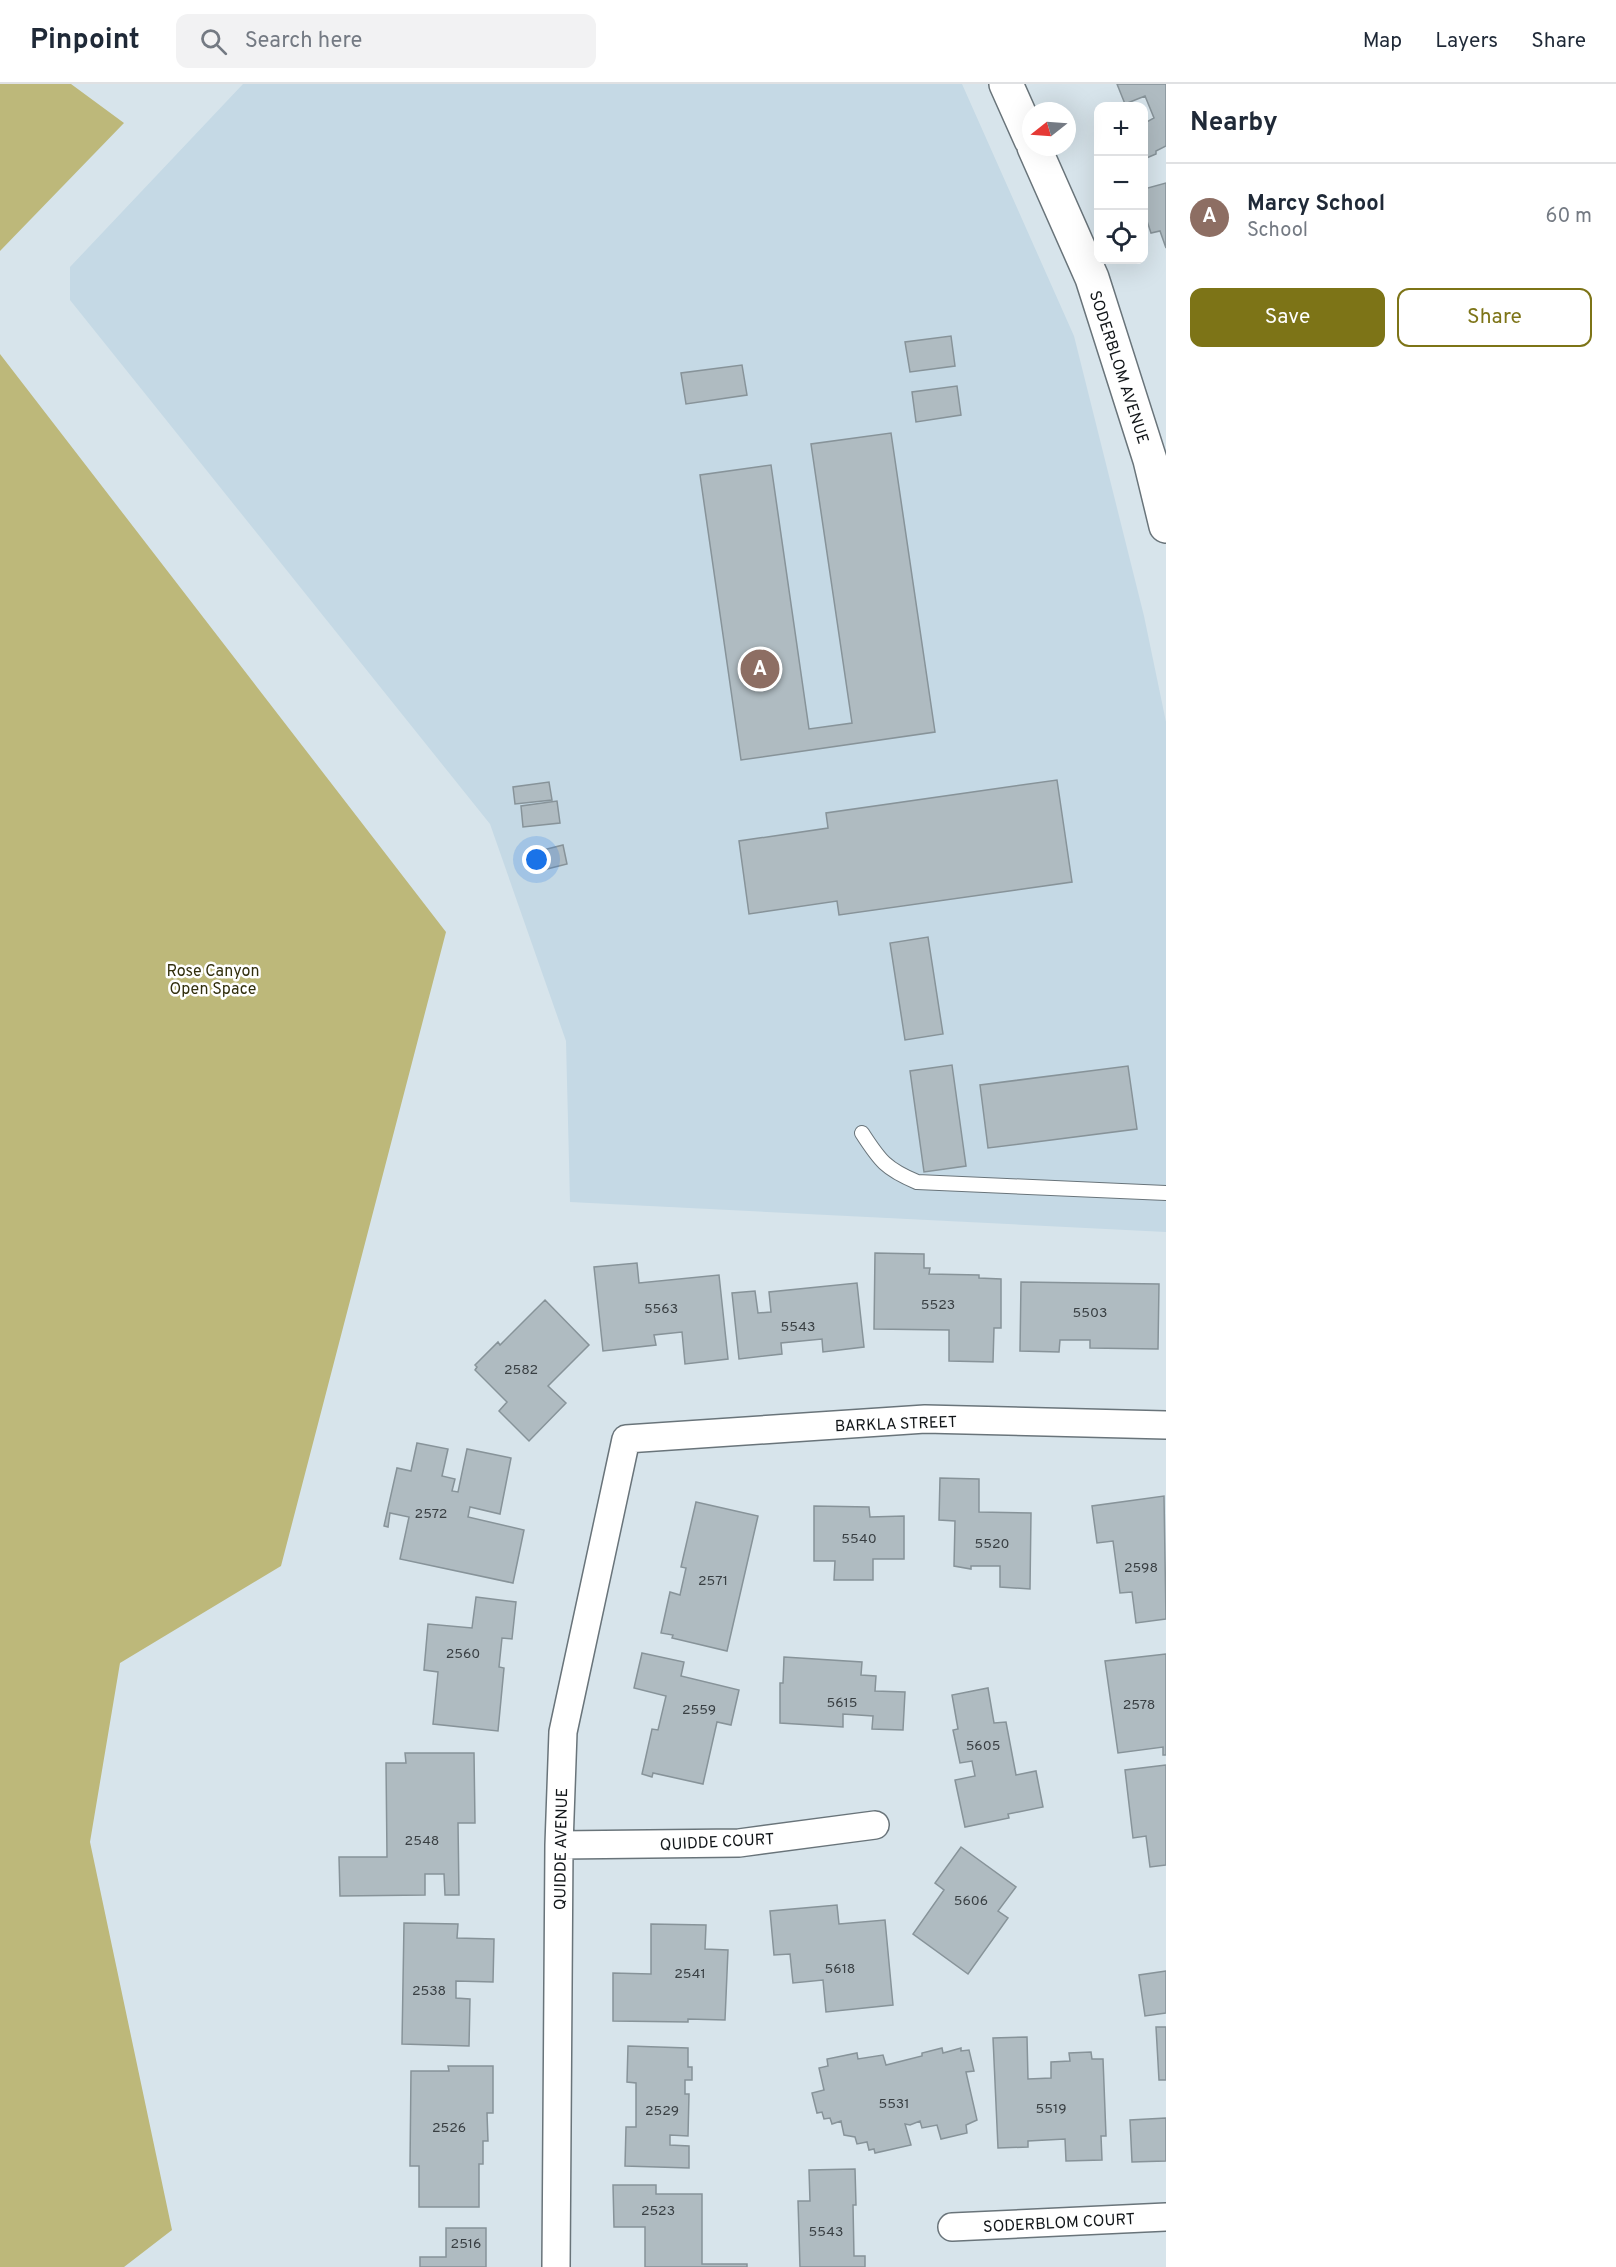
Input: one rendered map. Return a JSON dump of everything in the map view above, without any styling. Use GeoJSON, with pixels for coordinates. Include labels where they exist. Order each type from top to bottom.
{"type":"FeatureCollection","features":[{"type":"Feature","properties":{"kind":"street"},"geometry":{"type":"LineString","coordinates":[[1006,84],[1022,120]]}},
{"type":"Feature","properties":{"kind":"street","name":"SODERBLOM AVENUE"},"geometry":{"type":"LineString","coordinates":[[1038,156],[1092,278],[1150,460],[1166,526]]}},
{"type":"Feature","properties":{"kind":"street","name":"BARKLA STREET"},"geometry":{"type":"LineString","coordinates":[[626,1438],[925,1419],[1166,1425]]}},
{"type":"Feature","properties":{"kind":"street","name":"QUIDDE AVENUE"},"geometry":{"type":"LineString","coordinates":[[556,2267],[559,1845],[563,1732],[626,1438]]}},
{"type":"Feature","properties":{"kind":"street","name":"QUIDDE COURT"},"geometry":{"type":"LineString","coordinates":[[559,1845],[739,1843],[875,1825]]}},
{"type":"Feature","properties":{"kind":"street","name":"SODERBLOM COURT"},"geometry":{"type":"LineString","coordinates":[[952,2227],[1166,2217]]}},
{"type":"Feature","properties":{"kind":"lane"},"geometry":{"type":"LineString","coordinates":[[862,1133],[876,1155],[894,1173],[917,1182],[1166,1193]]}},
{"type":"Feature","properties":{"kind":"shaded area"},"geometry":{"type":"Polygon","coordinates":[[[243,84],[962,84],[1074,336],[1144,616],[1166,722],[1166,1232],[570,1202],[566,1041],[490,824],[70,300],[70,267],[243,84]]]}},
{"type":"Feature","properties":{"kind":"green space"},"geometry":{"type":"Polygon","coordinates":[[[0,84],[71,84],[124,123],[0,251],[0,84]]]}},
{"type":"Feature","properties":{"kind":"green space","name":"Rose Canyon Open Space"},"geometry":{"type":"Polygon","coordinates":[[[0,354],[446,932],[281,1566],[120,1663],[90,1842],[172,2230],[124,2267],[0,2267],[0,354]]]}},
{"type":"Feature","properties":{"kind":"building"},"geometry":{"type":"Polygon","coordinates":[[[1117,84],[1166,84],[1166,146],[1156,151],[1156,154],[1148,157],[1148,121],[1154,118],[1145,96],[1124,102],[1117,84]]]}},
{"type":"Feature","properties":{"kind":"building"},"geometry":{"type":"Polygon","coordinates":[[[1166,183],[1166,248],[1160,231],[1151,233],[1148,224],[1148,188],[1166,183]]]}},
{"type":"Feature","properties":{"kind":"building"},"geometry":{"type":"Polygon","coordinates":[[[951,336],[955,366],[910,372],[905,342],[951,336]]]}},
{"type":"Feature","properties":{"kind":"building"},"geometry":{"type":"Polygon","coordinates":[[[742,365],[747,395],[686,404],[681,373],[742,365]]]}},
{"type":"Feature","properties":{"kind":"building"},"geometry":{"type":"Polygon","coordinates":[[[957,386],[961,415],[916,422],[912,392],[957,386]]]}},
{"type":"Feature","properties":{"kind":"building"},"geometry":{"type":"Polygon","coordinates":[[[891,433],[935,732],[741,760],[700,475],[771,465],[809,729],[852,723],[811,444],[891,433]]]}},
{"type":"Feature","properties":{"kind":"building"},"geometry":{"type":"Polygon","coordinates":[[[1057,780],[1072,882],[839,915],[837,901],[749,914],[739,841],[828,828],[826,813],[1057,780]]]}},
{"type":"Feature","properties":{"kind":"building"},"geometry":{"type":"Polygon","coordinates":[[[549,782],[552,800],[515,804],[513,787],[549,782]]]}},
{"type":"Feature","properties":{"kind":"building"},"geometry":{"type":"Polygon","coordinates":[[[557,801],[560,823],[523,827],[521,806],[557,801]]]}},
{"type":"Feature","properties":{"kind":"building"},"geometry":{"type":"Polygon","coordinates":[[[563,845],[567,864],[543,870],[539,851],[563,845]]]}},
{"type":"Feature","properties":{"kind":"building"},"geometry":{"type":"Polygon","coordinates":[[[928,937],[943,1034],[905,1040],[890,943],[928,937]]]}},
{"type":"Feature","properties":{"kind":"building"},"geometry":{"type":"Polygon","coordinates":[[[952,1065],[966,1166],[924,1172],[910,1071],[952,1065]]]}},
{"type":"Feature","properties":{"kind":"building"},"geometry":{"type":"Polygon","coordinates":[[[1128,1066],[1137,1129],[988,1148],[980,1085],[1128,1066]]]}},
{"type":"Feature","properties":{"kind":"building"},"geometry":{"type":"Polygon","coordinates":[[[875,1253],[924,1254],[924,1268],[930,1268],[929,1274],[979,1275],[979,1278],[1001,1279],[1001,1328],[994,1328],[993,1362],[949,1361],[949,1330],[874,1329],[875,1253]]]}},
{"type":"Feature","properties":{"kind":"building"},"geometry":{"type":"Polygon","coordinates":[[[637,1263],[639,1283],[719,1275],[728,1359],[685,1364],[682,1332],[654,1335],[656,1345],[603,1351],[594,1267],[637,1263]]]}},
{"type":"Feature","properties":{"kind":"building"},"geometry":{"type":"Polygon","coordinates":[[[1021,1282],[1159,1284],[1158,1349],[1090,1348],[1090,1340],[1060,1340],[1059,1352],[1020,1351],[1021,1282]]]}},
{"type":"Feature","properties":{"kind":"building"},"geometry":{"type":"Polygon","coordinates":[[[857,1283],[864,1347],[823,1352],[822,1339],[781,1343],[782,1354],[739,1359],[732,1293],[755,1291],[758,1313],[771,1312],[769,1292],[857,1283]]]}},
{"type":"Feature","properties":{"kind":"building"},"geometry":{"type":"Polygon","coordinates":[[[545,1300],[589,1345],[548,1386],[566,1403],[529,1441],[499,1411],[507,1402],[475,1370],[477,1367],[475,1365],[498,1342],[500,1345],[545,1300]]]}},
{"type":"Feature","properties":{"kind":"building"},"geometry":{"type":"Polygon","coordinates":[[[417,1443],[448,1449],[442,1476],[455,1479],[452,1491],[458,1492],[467,1449],[511,1458],[500,1514],[470,1507],[468,1517],[524,1530],[513,1583],[400,1559],[409,1517],[390,1513],[388,1527],[384,1526],[397,1468],[411,1471],[417,1443]]]}},
{"type":"Feature","properties":{"kind":"building"},"geometry":{"type":"Polygon","coordinates":[[[940,1478],[979,1479],[979,1512],[1031,1513],[1030,1589],[1000,1587],[1000,1566],[971,1566],[971,1569],[954,1566],[955,1521],[939,1520],[940,1478]]]}},
{"type":"Feature","properties":{"kind":"building"},"geometry":{"type":"Polygon","coordinates":[[[1164,1496],[1166,1619],[1136,1623],[1132,1592],[1120,1593],[1113,1541],[1097,1543],[1092,1506],[1164,1496]]]}},
{"type":"Feature","properties":{"kind":"building"},"geometry":{"type":"Polygon","coordinates":[[[696,1502],[758,1516],[727,1651],[672,1638],[673,1635],[661,1633],[670,1592],[680,1595],[686,1568],[681,1567],[696,1502]]]}},
{"type":"Feature","properties":{"kind":"building"},"geometry":{"type":"Polygon","coordinates":[[[814,1506],[869,1507],[870,1517],[904,1516],[904,1559],[873,1559],[873,1580],[834,1580],[835,1561],[814,1561],[814,1506]]]}},
{"type":"Feature","properties":{"kind":"building"},"geometry":{"type":"Polygon","coordinates":[[[476,1597],[516,1602],[512,1639],[502,1638],[499,1667],[504,1668],[498,1731],[433,1724],[438,1672],[424,1670],[428,1624],[472,1628],[476,1597]]]}},
{"type":"Feature","properties":{"kind":"building"},"geometry":{"type":"Polygon","coordinates":[[[642,1653],[684,1662],[681,1676],[739,1690],[731,1725],[717,1722],[703,1784],[653,1773],[652,1777],[642,1774],[652,1729],[658,1730],[666,1696],[634,1688],[642,1653]]]}},
{"type":"Feature","properties":{"kind":"building"},"geometry":{"type":"Polygon","coordinates":[[[1166,1654],[1166,1755],[1163,1755],[1163,1747],[1118,1753],[1105,1661],[1166,1654]]]}},
{"type":"Feature","properties":{"kind":"building"},"geometry":{"type":"Polygon","coordinates":[[[784,1657],[862,1662],[861,1675],[876,1676],[875,1691],[905,1692],[903,1730],[872,1729],[873,1716],[843,1714],[843,1727],[780,1723],[780,1683],[783,1683],[784,1657]]]}},
{"type":"Feature","properties":{"kind":"building"},"geometry":{"type":"Polygon","coordinates":[[[988,1688],[994,1723],[1006,1722],[1016,1775],[1036,1771],[1043,1807],[1008,1814],[1009,1818],[965,1827],[955,1780],[975,1776],[972,1761],[960,1763],[953,1730],[958,1729],[952,1695],[988,1688]]]}},
{"type":"Feature","properties":{"kind":"building"},"geometry":{"type":"Polygon","coordinates":[[[405,1753],[474,1753],[475,1823],[458,1823],[459,1895],[445,1895],[444,1874],[425,1874],[425,1895],[340,1896],[339,1857],[387,1857],[386,1763],[406,1763],[405,1753]]]}},
{"type":"Feature","properties":{"kind":"building"},"geometry":{"type":"Polygon","coordinates":[[[1166,1765],[1166,1865],[1150,1867],[1146,1836],[1133,1838],[1125,1770],[1166,1765]]]}},
{"type":"Feature","properties":{"kind":"building"},"geometry":{"type":"Polygon","coordinates":[[[961,1847],[1016,1887],[998,1911],[1008,1918],[968,1974],[913,1934],[944,1890],[935,1883],[961,1847]]]}},
{"type":"Feature","properties":{"kind":"building"},"geometry":{"type":"Polygon","coordinates":[[[837,1905],[839,1924],[885,1920],[893,2005],[826,2012],[823,1980],[793,1983],[790,1954],[774,1955],[770,1911],[837,1905]]]}},
{"type":"Feature","properties":{"kind":"building"},"geometry":{"type":"Polygon","coordinates":[[[404,1923],[458,1924],[457,1938],[494,1939],[493,1982],[456,1981],[456,1998],[470,1999],[469,2046],[402,2044],[404,1923]]]}},
{"type":"Feature","properties":{"kind":"building"},"geometry":{"type":"Polygon","coordinates":[[[651,1924],[706,1925],[705,1949],[728,1950],[725,2020],[613,2021],[613,1973],[651,1974],[651,1924]]]}},
{"type":"Feature","properties":{"kind":"building"},"geometry":{"type":"Polygon","coordinates":[[[1166,1971],[1166,2013],[1145,2016],[1139,1975],[1166,1971]]]}},
{"type":"Feature","properties":{"kind":"building"},"geometry":{"type":"Polygon","coordinates":[[[1156,2027],[1166,2027],[1166,2080],[1159,2080],[1156,2027]]]}},
{"type":"Feature","properties":{"kind":"building"},"geometry":{"type":"Polygon","coordinates":[[[1027,2037],[1028,2079],[1051,2078],[1051,2062],[1070,2061],[1069,2053],[1091,2052],[1092,2059],[1103,2059],[1106,2136],[1101,2136],[1102,2160],[1066,2161],[1065,2139],[1028,2141],[1028,2147],[998,2148],[993,2038],[1027,2037]]]}},
{"type":"Feature","properties":{"kind":"building"},"geometry":{"type":"Polygon","coordinates":[[[628,2046],[688,2048],[688,2067],[692,2067],[692,2080],[685,2080],[685,2094],[689,2094],[688,2136],[670,2135],[670,2145],[689,2146],[689,2168],[625,2166],[626,2127],[636,2127],[636,2083],[627,2082],[628,2046]]]}},
{"type":"Feature","properties":{"kind":"building"},"geometry":{"type":"Polygon","coordinates":[[[942,2048],[943,2053],[961,2048],[961,2051],[969,2050],[974,2071],[966,2072],[977,2120],[966,2125],[967,2133],[941,2139],[937,2125],[922,2128],[920,2121],[910,2125],[905,2124],[911,2145],[875,2153],[874,2149],[869,2150],[867,2142],[857,2144],[855,2137],[844,2135],[841,2121],[832,2124],[830,2118],[824,2119],[822,2112],[817,2113],[812,2093],[824,2090],[819,2068],[828,2066],[827,2059],[857,2053],[858,2059],[883,2055],[886,2065],[922,2056],[922,2053],[942,2048]]]}},
{"type":"Feature","properties":{"kind":"building"},"geometry":{"type":"Polygon","coordinates":[[[448,2066],[493,2066],[493,2113],[487,2113],[488,2141],[483,2141],[483,2164],[479,2164],[479,2207],[419,2207],[419,2166],[410,2166],[411,2071],[449,2071],[448,2066]]]}},
{"type":"Feature","properties":{"kind":"building"},"geometry":{"type":"Polygon","coordinates":[[[1166,2118],[1166,2161],[1132,2162],[1130,2120],[1166,2118]]]}},
{"type":"Feature","properties":{"kind":"building"},"geometry":{"type":"Polygon","coordinates":[[[855,2169],[854,2256],[865,2256],[865,2267],[800,2267],[798,2201],[810,2201],[809,2170],[855,2169]]]}},
{"type":"Feature","properties":{"kind":"building"},"geometry":{"type":"Polygon","coordinates":[[[613,2185],[656,2185],[656,2194],[702,2194],[702,2264],[747,2264],[747,2267],[645,2267],[645,2227],[614,2227],[613,2185]]]}},
{"type":"Feature","properties":{"kind":"building"},"geometry":{"type":"Polygon","coordinates":[[[446,2228],[486,2228],[486,2267],[420,2267],[420,2257],[446,2257],[446,2228]]]}},
{"type":"Feature","properties":{"kind":"place","name":"Marcy School"},"geometry":{"type":"Point","coordinates":[760,669]}}]}
